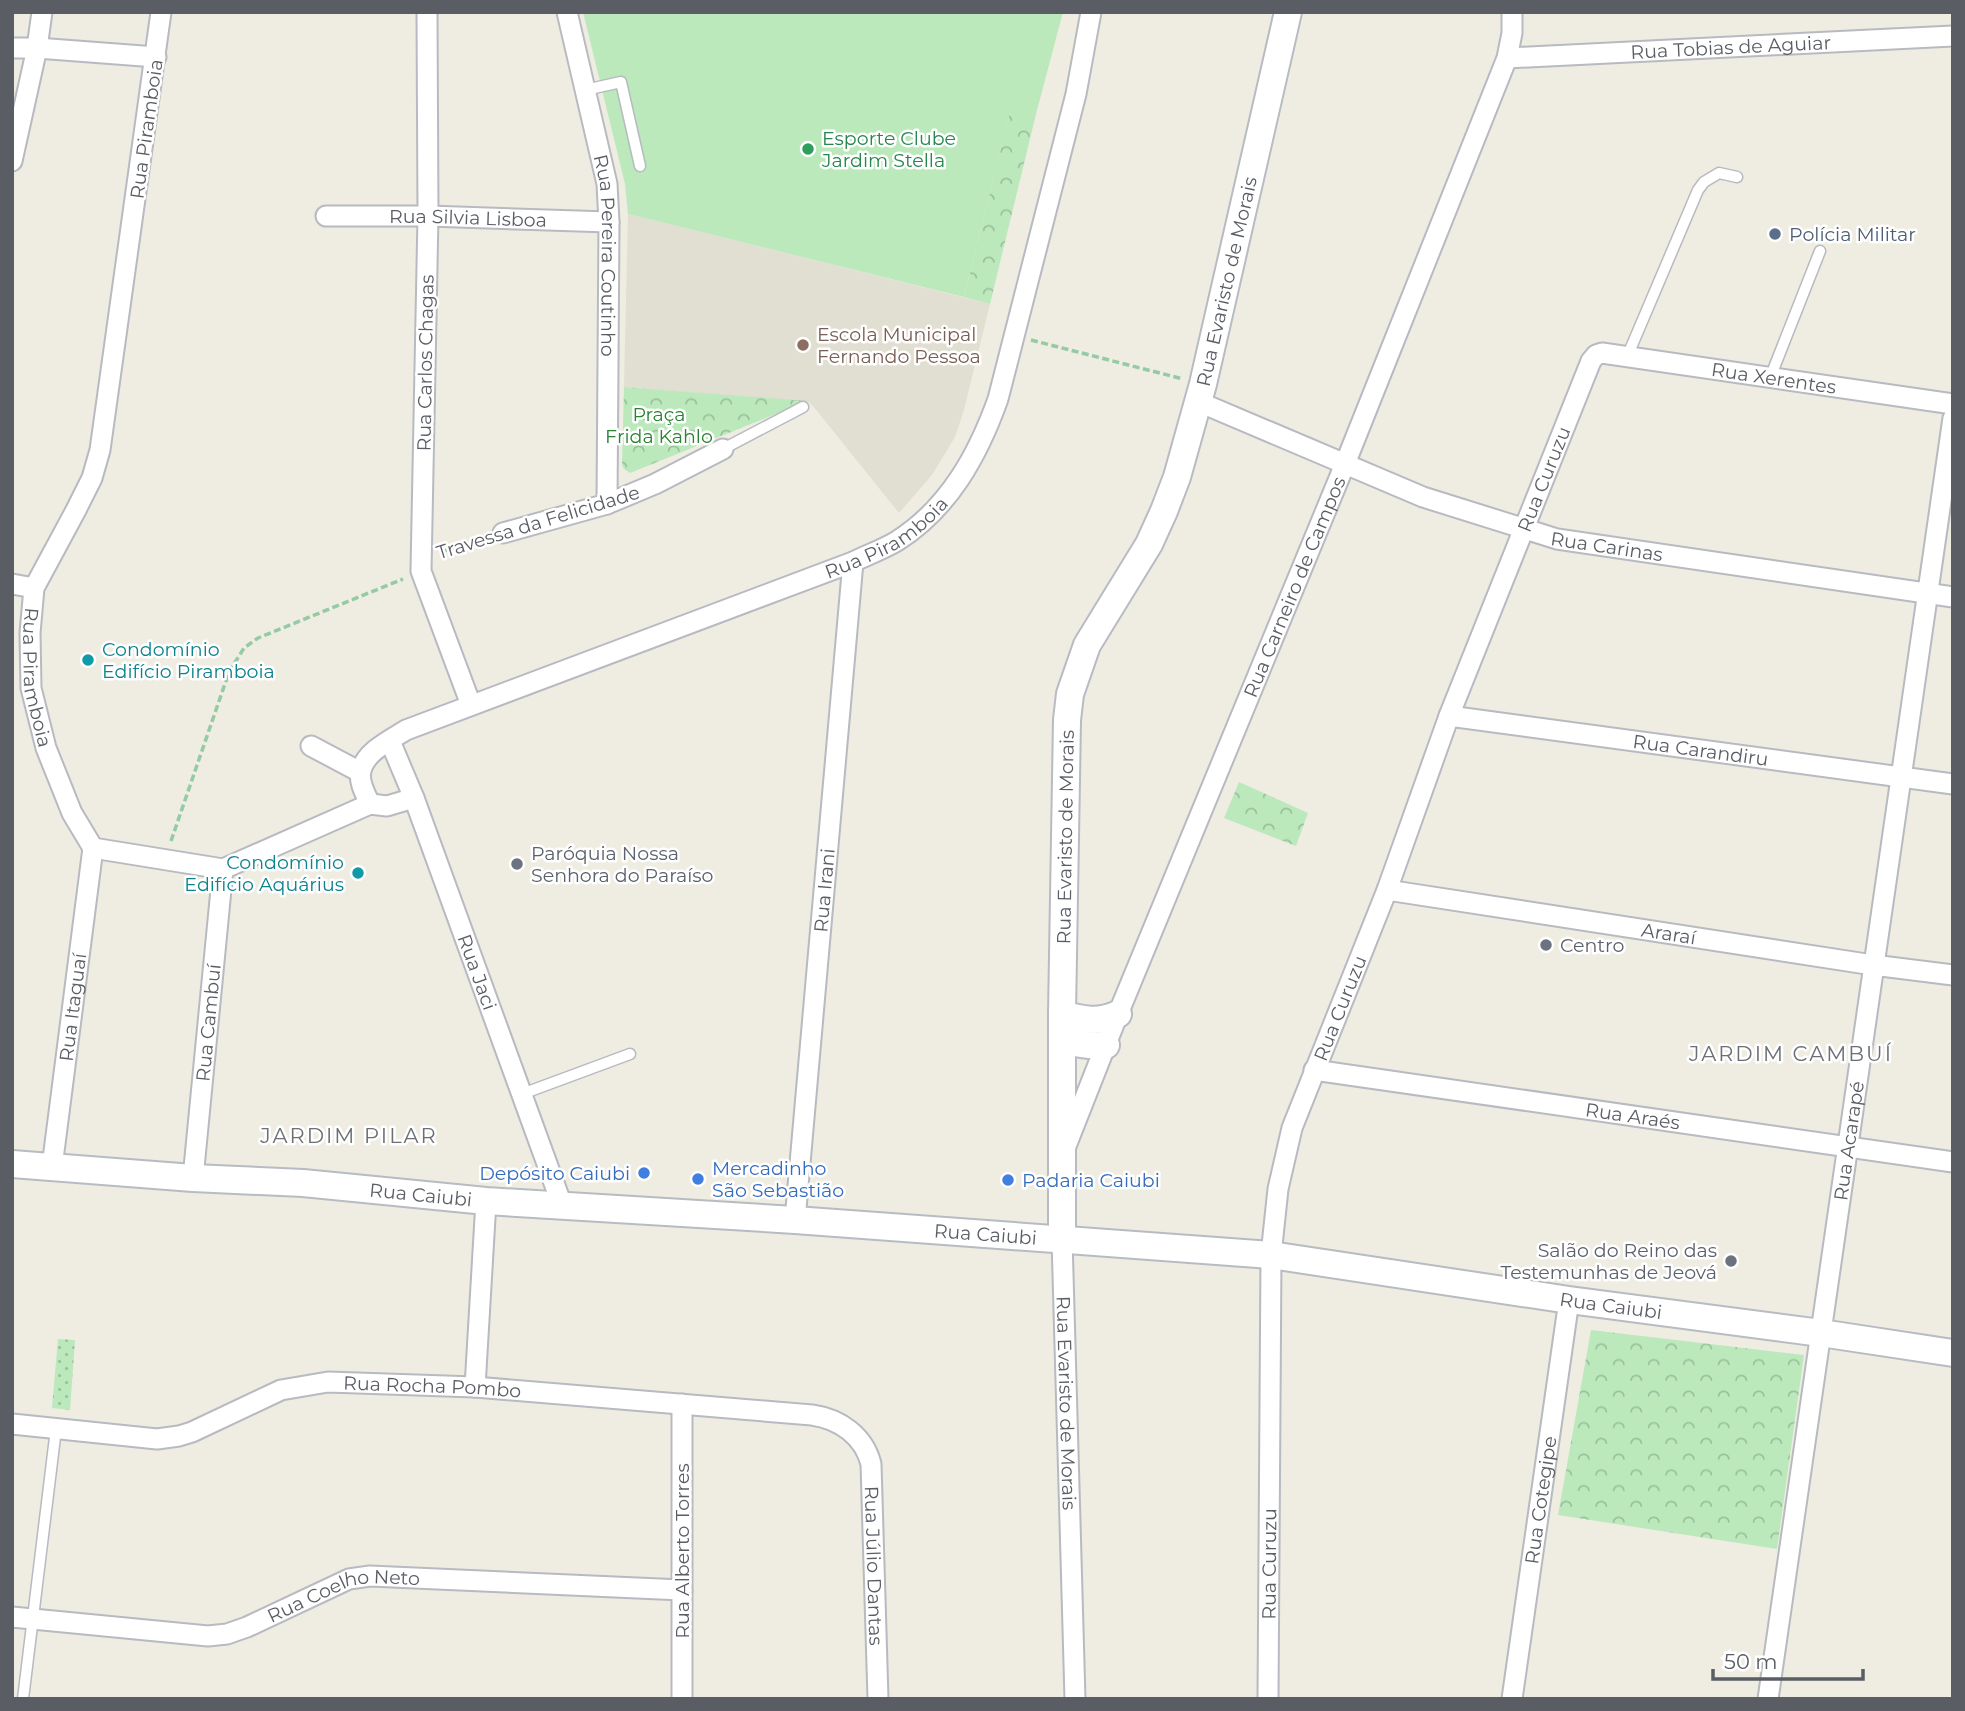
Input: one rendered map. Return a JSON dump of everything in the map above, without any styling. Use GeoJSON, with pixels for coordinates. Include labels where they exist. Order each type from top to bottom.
{"type":"FeatureCollection","features":[{"type":"Feature","properties":{"kind":"street"},"geometry":{"type":"LineString","coordinates":[[12,161],[37,48],[42,12]]}},
{"type":"Feature","properties":{"kind":"street","name":"Rua Piramboia"},"geometry":{"type":"LineString","coordinates":[[93,848],[72,813],[46,748],[31,688],[30,633],[34,588],[92,478],[100,450],[161,12]]}},
{"type":"Feature","properties":{"kind":"street","name":"Rua Carlos Chagas"},"geometry":{"type":"LineString","coordinates":[[427,12],[428,216],[421,565],[471,705]]}},
{"type":"Feature","properties":{"kind":"street","name":"Rua Pereira Coutinho"},"geometry":{"type":"LineString","coordinates":[[567,12],[607,184],[607,504]]}},
{"type":"Feature","properties":{"kind":"street","name":"Rua Piramboia"},"geometry":{"type":"LineString","coordinates":[[360,772],[374,750],[406,730],[853,562],[897,541],[925,520],[968,468],[986,432],[998,398],[1076,94],[1091,12]]}},
{"type":"Feature","properties":{"kind":"street","name":"Rua Evaristo de Morais"},"geometry":{"type":"LineString","coordinates":[[1074,1699],[1061,1157],[1067,720],[1070,694],[1087,645],[1149,544],[1177,477],[1201,393],[1288,12]]}},
{"type":"Feature","properties":{"kind":"street","name":"Rua Carneiro de Campos"},"geometry":{"type":"LineString","coordinates":[[1061,1157],[1345,464],[1507,58],[1512,33],[1512,12]]}},
{"type":"Feature","properties":{"kind":"street","name":"Rua Tobias de Aguiar"},"geometry":{"type":"LineString","coordinates":[[1507,58],[1953,37]]}},
{"type":"Feature","properties":{"kind":"street"},"geometry":{"type":"LineString","coordinates":[[12,48],[156,57]]}},
{"type":"Feature","properties":{"kind":"street","name":"Rua Silvia Lisboa"},"geometry":{"type":"LineString","coordinates":[[326,216],[428,216],[609,222]]}},
{"type":"Feature","properties":{"kind":"street","name":"Rua Xerentes"},"geometry":{"type":"LineString","coordinates":[[1596,355],[1627,357],[1953,404]]}},
{"type":"Feature","properties":{"kind":"street","name":"Rua Curuzu"},"geometry":{"type":"LineString","coordinates":[[1268,1699],[1270,1255],[1278,1189],[1292,1128],[1387,890],[1449,716],[1591,361],[1596,355]]}},
{"type":"Feature","properties":{"kind":"street","name":"Rua Carinas"},"geometry":{"type":"LineString","coordinates":[[1201,393],[1345,464],[1423,497],[1557,539],[1953,597]]}},
{"type":"Feature","properties":{"kind":"street","name":"Rua Acarapé"},"geometry":{"type":"LineString","coordinates":[[1768,1699],[1953,418]]}},
{"type":"Feature","properties":{"kind":"street","name":"Travessa da Felicidade"},"geometry":{"type":"LineString","coordinates":[[503,533],[607,504],[655,484],[723,449]]}},
{"type":"Feature","properties":{"kind":"street","name":"Rua Irani"},"geometry":{"type":"LineString","coordinates":[[795,1220],[853,562]]}},
{"type":"Feature","properties":{"kind":"street"},"geometry":{"type":"LineString","coordinates":[[12,584],[34,588]]}},
{"type":"Feature","properties":{"kind":"street","name":"Rua Carandiru"},"geometry":{"type":"LineString","coordinates":[[1449,716],[1953,784]]}},
{"type":"Feature","properties":{"kind":"street","name":"Rua Jaci"},"geometry":{"type":"LineString","coordinates":[[390,741],[414,798],[562,1205]]}},
{"type":"Feature","properties":{"kind":"street"},"geometry":{"type":"LineString","coordinates":[[311,746],[360,772],[370,804]]}},
{"type":"Feature","properties":{"kind":"street"},"geometry":{"type":"LineString","coordinates":[[93,848],[223,869],[370,804],[387,806],[414,798]]}},
{"type":"Feature","properties":{"kind":"street","name":"Rua Itaguaí"},"geometry":{"type":"LineString","coordinates":[[52,1167],[93,848]]}},
{"type":"Feature","properties":{"kind":"street","name":"Rua Cambuí"},"geometry":{"type":"LineString","coordinates":[[192,1178],[223,869]]}},
{"type":"Feature","properties":{"kind":"street","name":"Araraí"},"geometry":{"type":"LineString","coordinates":[[1387,890],[1953,975]]}},
{"type":"Feature","properties":{"kind":"street"},"geometry":{"type":"LineString","coordinates":[[1106,1045],[1076,1044],[1062,1026],[1080,1019],[1103,1020],[1118,1014]]}},
{"type":"Feature","properties":{"kind":"street","name":"Rua Araés"},"geometry":{"type":"LineString","coordinates":[[1314,1070],[1953,1162]]}},
{"type":"Feature","properties":{"kind":"street","name":"Rua Caiubi"},"geometry":{"type":"LineString","coordinates":[[12,1164],[192,1178],[303,1183],[486,1201],[795,1220],[1270,1255],[1953,1353]]}},
{"type":"Feature","properties":{"kind":"street"},"geometry":{"type":"LineString","coordinates":[[475,1387],[486,1201]]}},
{"type":"Feature","properties":{"kind":"street","name":"Rua Cotegipe"},"geometry":{"type":"LineString","coordinates":[[1512,1699],[1569,1300]]}},
{"type":"Feature","properties":{"kind":"street","name":"Rua Rocha Pombo"},"geometry":{"type":"LineString","coordinates":[[12,1424],[157,1439],[192,1432],[281,1390],[328,1382],[475,1387],[823,1417],[839,1423],[856,1437]]}},
{"type":"Feature","properties":{"kind":"street","name":"Rua Alberto Torres"},"geometry":{"type":"LineString","coordinates":[[682,1404],[682,1699]]}},
{"type":"Feature","properties":{"kind":"street","name":"Rua Júlio Dantas"},"geometry":{"type":"LineString","coordinates":[[856,1437],[869,1455],[871,1464],[878,1699]]}},
{"type":"Feature","properties":{"kind":"street","name":"Rua Coelho Neto"},"geometry":{"type":"LineString","coordinates":[[12,1617],[194,1636],[227,1634],[349,1579],[370,1576],[682,1590]]}},
{"type":"Feature","properties":{"kind":"lane"},"geometry":{"type":"LineString","coordinates":[[585,90],[621,82],[640,166]]}},
{"type":"Feature","properties":{"kind":"lane"},"geometry":{"type":"LineString","coordinates":[[1627,357],[1698,190],[1704,181],[1719,173],[1737,177]]}},
{"type":"Feature","properties":{"kind":"lane"},"geometry":{"type":"LineString","coordinates":[[1770,378],[1820,251]]}},
{"type":"Feature","properties":{"kind":"lane","name":"Travessa da Felicidade"},"geometry":{"type":"LineString","coordinates":[[723,449],[803,407]]}},
{"type":"Feature","properties":{"kind":"lane"},"geometry":{"type":"LineString","coordinates":[[523,1094],[630,1054]]}},
{"type":"Feature","properties":{"kind":"lane"},"geometry":{"type":"LineString","coordinates":[[23,1699],[56,1429]]}},
{"type":"Feature","properties":{"kind":"path"},"geometry":{"type":"LineString","coordinates":[[1015,337],[1201,393]]}},
{"type":"Feature","properties":{"kind":"path","name":"Travessa da Felicidade"},"geometry":{"type":"LineString","coordinates":[[164,859],[229,672],[244,648],[258,638],[421,565],[503,533]]}},
{"type":"Feature","properties":{"kind":"shaded area","name":"Escola Municipal Fernando Pessoa"},"geometry":{"type":"Polygon","coordinates":[[[628,214],[990,304],[955,437],[932,475],[899,513],[808,402],[624,387],[628,214]]]}},
{"type":"Feature","properties":{"kind":"green space","name":"Esporte Clube Jardim Stella"},"geometry":{"type":"Polygon","coordinates":[[[583,12],[1063,12],[1036,114],[1011,108],[964,297],[628,214],[625,184],[583,12]]]}},
{"type":"Feature","properties":{"kind":"green space"},"geometry":{"type":"Polygon","coordinates":[[[1011,107],[1036,114],[990,304],[964,297],[1011,107]]]}},
{"type":"Feature","properties":{"kind":"green space","name":"Praça Frida Kahlo"},"geometry":{"type":"Polygon","coordinates":[[[624,387],[808,401],[630,473],[622,465],[624,387]]]}},
{"type":"Feature","properties":{"kind":"green space"},"geometry":{"type":"Polygon","coordinates":[[[1239,782],[1308,813],[1296,846],[1224,818],[1239,782]]]}},
{"type":"Feature","properties":{"kind":"green space"},"geometry":{"type":"Polygon","coordinates":[[[1591,1330],[1804,1355],[1777,1549],[1558,1515],[1591,1330]]]}},
{"type":"Feature","properties":{"kind":"green space"},"geometry":{"type":"Polygon","coordinates":[[[58,1339],[75,1340],[70,1410],[52,1408],[58,1339]]]}},
{"type":"Feature","properties":{"kind":"place","name":"Esporte Clube Jardim Stella"},"geometry":{"type":"Point","coordinates":[808,149]}},
{"type":"Feature","properties":{"kind":"place","name":"Polícia Militar"},"geometry":{"type":"Point","coordinates":[1775,234]}},
{"type":"Feature","properties":{"kind":"place","name":"Escola Municipal Fernando Pessoa"},"geometry":{"type":"Point","coordinates":[803,345]}},
{"type":"Feature","properties":{"kind":"place","name":"Condomínio Edifício Piramboia"},"geometry":{"type":"Point","coordinates":[88,660]}},
{"type":"Feature","properties":{"kind":"place","name":"Paróquia Nossa Senhora do Paraíso"},"geometry":{"type":"Point","coordinates":[517,864]}},
{"type":"Feature","properties":{"kind":"place","name":"Condomínio Edifício Aquárius"},"geometry":{"type":"Point","coordinates":[358,873]}},
{"type":"Feature","properties":{"kind":"place","name":"Centro"},"geometry":{"type":"Point","coordinates":[1546,945]}},
{"type":"Feature","properties":{"kind":"place","name":"Depósito Caiubi"},"geometry":{"type":"Point","coordinates":[644,1173]}},
{"type":"Feature","properties":{"kind":"place","name":"Mercadinho São Sebastião"},"geometry":{"type":"Point","coordinates":[698,1179]}},
{"type":"Feature","properties":{"kind":"place","name":"Padaria Caiubi"},"geometry":{"type":"Point","coordinates":[1008,1180]}},
{"type":"Feature","properties":{"kind":"place","name":"Salão do Reino das Testemunhas de Jeová"},"geometry":{"type":"Point","coordinates":[1731,1261]}},
{"type":"Feature","properties":{"kind":"district","name":"JARDIM CAMBUÍ"},"geometry":{"type":"Point","coordinates":[1791,1054]}},
{"type":"Feature","properties":{"kind":"district","name":"JARDIM PILAR"},"geometry":{"type":"Point","coordinates":[349,1136]}}]}
